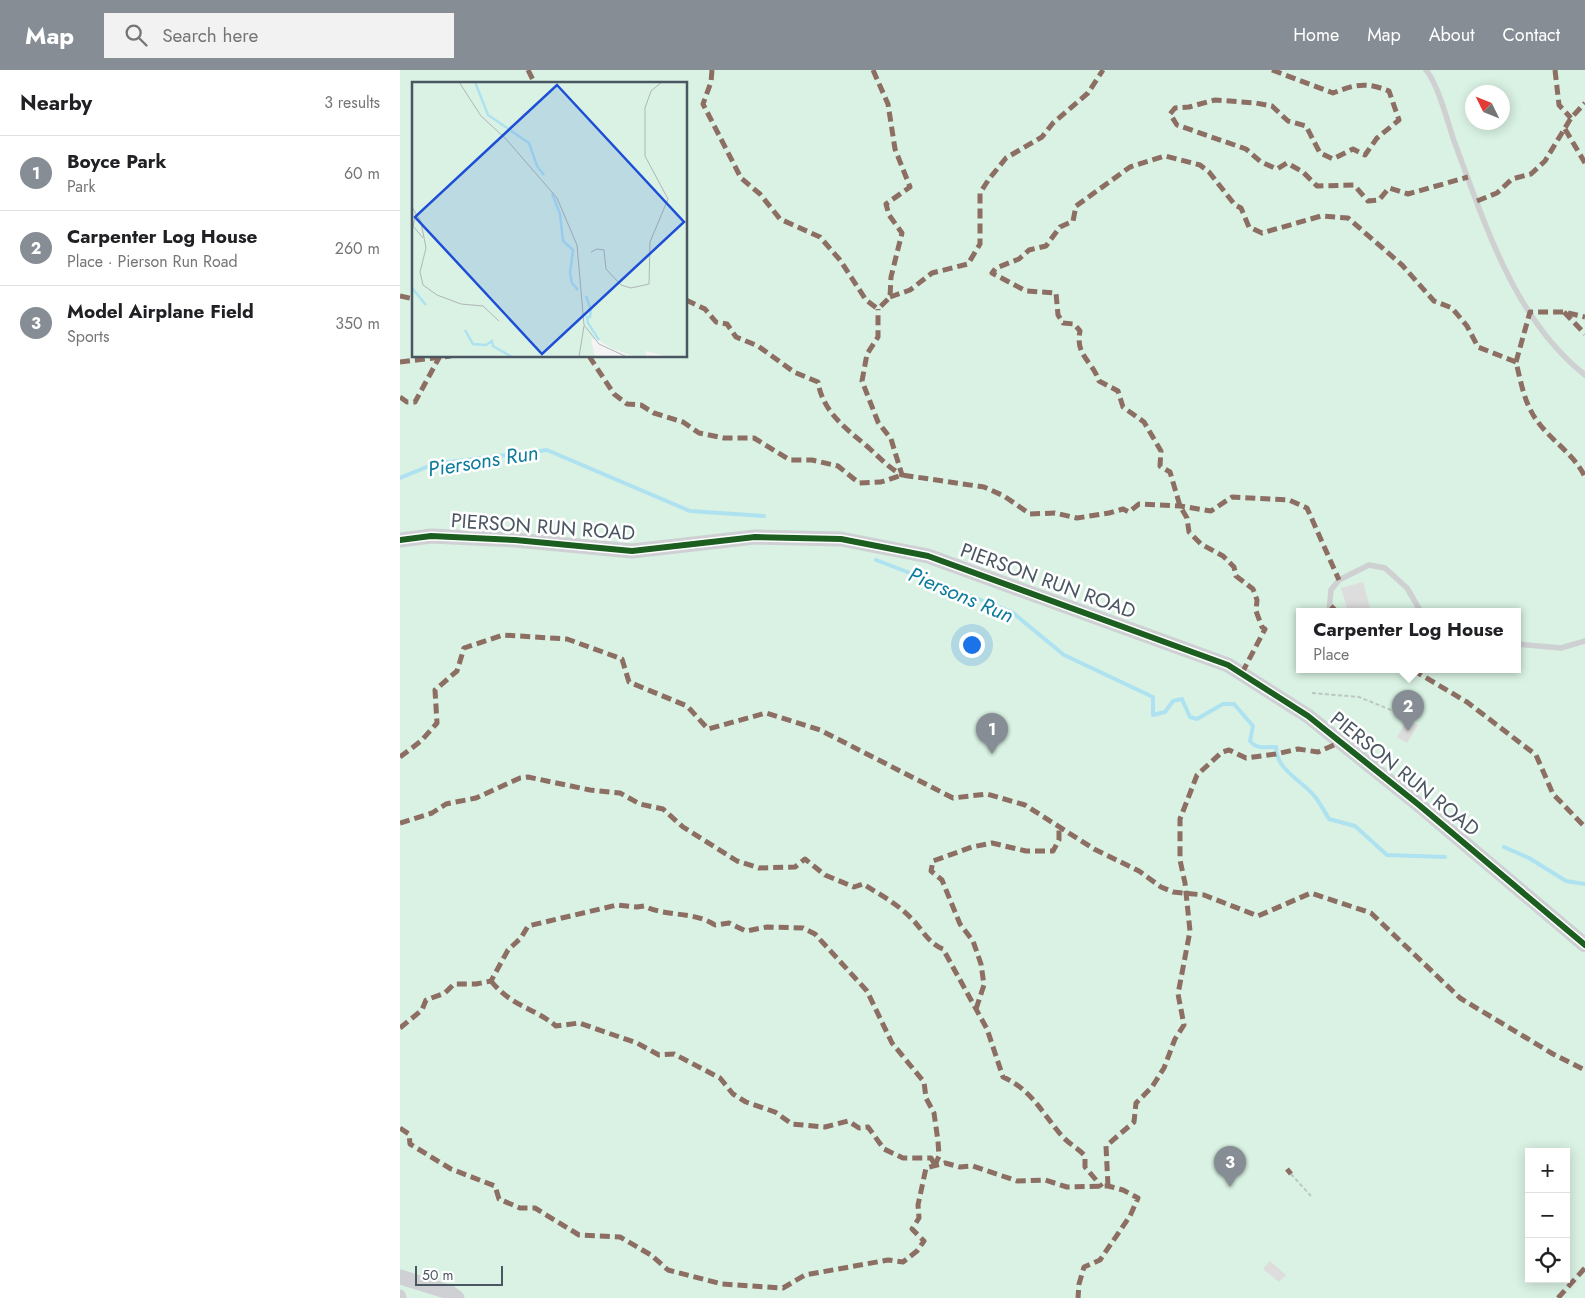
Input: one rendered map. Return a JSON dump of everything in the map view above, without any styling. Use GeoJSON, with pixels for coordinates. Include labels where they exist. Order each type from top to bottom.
{"type":"FeatureCollection","features":[{"type":"Feature","properties":{"kind":"street","name":"PIERSON RUN ROAD"},"geometry":{"type":"LineString","coordinates":[[400,540],[431,536],[487,538],[632,551],[755,537],[841,539],[928,556],[1228,665],[1308,716],[1420,805],[1585,945]]}},
{"type":"Feature","properties":{"kind":"street"},"geometry":{"type":"LineString","coordinates":[[400,1277],[449,1292],[457,1298]]}},
{"type":"Feature","properties":{"kind":"lane"},"geometry":{"type":"LineString","coordinates":[[1426,70],[1498,254],[1530,312],[1566,359],[1585,375]]}},
{"type":"Feature","properties":{"kind":"lane"},"geometry":{"type":"LineString","coordinates":[[1330,608],[1332,590],[1339,580],[1369,565],[1385,568],[1407,588],[1419,608]]}},
{"type":"Feature","properties":{"kind":"lane"},"geometry":{"type":"LineString","coordinates":[[1521,644],[1561,648],[1585,641]]}},
{"type":"Feature","properties":{"kind":"path"},"geometry":{"type":"LineString","coordinates":[[1312,693],[1359,697],[1406,716]]}},
{"type":"Feature","properties":{"kind":"path"},"geometry":{"type":"LineString","coordinates":[[1292,1174],[1311,1196]]}},
{"type":"Feature","properties":{"kind":"green space"},"geometry":{"type":"Polygon","coordinates":[[[400,70],[1585,70],[1585,1298],[400,1298],[400,70]]]}},
{"type":"Feature","properties":{"kind":"building"},"geometry":{"type":"Polygon","coordinates":[[[1363,582],[1370,608],[1347,608],[1341,588],[1363,582]]]}},
{"type":"Feature","properties":{"kind":"building"},"geometry":{"type":"Polygon","coordinates":[[[1408,719],[1418,725],[1407,743],[1397,737],[1408,719]]]}},
{"type":"Feature","properties":{"kind":"building"},"geometry":{"type":"Polygon","coordinates":[[[1270,1261],[1286,1275],[1279,1282],[1263,1269],[1270,1261]]]}},
{"type":"Feature","properties":{"kind":"waterway","name":"Piersons Run"},"geometry":{"type":"LineString","coordinates":[[400,478],[434,464],[547,450],[690,511],[764,516]]}},
{"type":"Feature","properties":{"kind":"waterway","name":"Piersons Run"},"geometry":{"type":"LineString","coordinates":[[876,560],[1012,612],[1064,655],[1153,697],[1153,715],[1165,712],[1173,701],[1182,699],[1190,717],[1197,719],[1223,704],[1234,704],[1253,726],[1250,741],[1259,747],[1276,747],[1277,755],[1285,769],[1311,792],[1329,819],[1355,826],[1387,855],[1445,857]]}},
{"type":"Feature","properties":{"kind":"waterway","name":"Piersons Run"},"geometry":{"type":"LineString","coordinates":[[1504,847],[1529,858],[1566,881],[1585,884]]}},
{"type":"Feature","properties":{"kind":"marked path"},"geometry":{"type":"LineString","coordinates":[[528,70],[534,82]]}},
{"type":"Feature","properties":{"kind":"marked path"},"geometry":{"type":"LineString","coordinates":[[712,70],[711,82],[703,104],[741,178],[760,194],[780,219],[820,237],[840,260],[866,300],[878,309]]}},
{"type":"Feature","properties":{"kind":"marked path"},"geometry":{"type":"LineString","coordinates":[[873,70],[888,104],[895,149],[910,187],[886,204],[889,215],[902,233],[891,277],[890,297],[878,309]]}},
{"type":"Feature","properties":{"kind":"marked path"},"geometry":{"type":"LineString","coordinates":[[890,297],[910,290],[932,273],[968,264],[980,244],[980,193],[989,179],[1006,158],[1042,137],[1053,123],[1088,93],[1103,70]]}},
{"type":"Feature","properties":{"kind":"marked path"},"geometry":{"type":"LineString","coordinates":[[1272,70],[1333,93],[1361,85],[1374,86],[1389,91],[1399,120],[1377,138],[1365,155],[1353,149],[1333,159],[1320,153],[1306,126],[1288,121],[1272,106],[1215,100],[1189,107],[1175,108],[1170,114],[1177,125],[1246,149],[1261,162],[1277,169],[1287,163],[1303,172],[1317,186],[1354,185],[1368,201],[1379,200],[1389,188],[1408,194],[1468,177]]}},
{"type":"Feature","properties":{"kind":"marked path"},"geometry":{"type":"LineString","coordinates":[[1555,70],[1559,105],[1571,118]]}},
{"type":"Feature","properties":{"kind":"marked path"},"geometry":{"type":"LineString","coordinates":[[1477,201],[1497,193],[1512,179],[1531,174],[1545,161],[1571,118],[1585,103]]}},
{"type":"Feature","properties":{"kind":"marked path"},"geometry":{"type":"LineString","coordinates":[[1565,129],[1585,163]]}},
{"type":"Feature","properties":{"kind":"marked path"},"geometry":{"type":"LineString","coordinates":[[1242,673],[1265,629],[1262,627],[1256,611],[1257,600],[1253,589],[1236,576],[1234,567],[1223,556],[1201,544],[1189,532],[1187,518],[1180,506],[1170,472],[1160,466],[1161,451],[1144,422],[1123,407],[1118,391],[1099,381],[1082,352],[1079,339],[1080,331],[1074,324],[1063,323],[1058,315],[1056,293],[1026,291],[992,273],[996,268],[1019,259],[1029,250],[1046,246],[1060,227],[1073,221],[1076,206],[1130,167],[1165,156],[1200,165],[1209,172],[1235,205],[1241,208],[1249,227],[1262,233],[1321,216],[1348,218],[1402,265],[1434,301],[1452,308],[1467,326],[1478,347],[1516,362],[1531,411],[1543,429],[1573,459],[1585,477]]}},
{"type":"Feature","properties":{"kind":"marked path"},"geometry":{"type":"LineString","coordinates":[[400,296],[412,299]]}},
{"type":"Feature","properties":{"kind":"marked path"},"geometry":{"type":"LineString","coordinates":[[688,301],[705,309],[716,322],[727,324],[736,337],[758,346],[794,372],[818,382],[825,403],[837,419],[885,463],[902,475],[891,439],[878,422],[862,381],[867,354],[878,337],[878,309]]}},
{"type":"Feature","properties":{"kind":"marked path"},"geometry":{"type":"LineString","coordinates":[[1516,362],[1530,312],[1564,312],[1585,317]]}},
{"type":"Feature","properties":{"kind":"marked path"},"geometry":{"type":"LineString","coordinates":[[1564,312],[1585,334]]}},
{"type":"Feature","properties":{"kind":"marked path"},"geometry":{"type":"LineString","coordinates":[[400,362],[434,358]]}},
{"type":"Feature","properties":{"kind":"marked path"},"geometry":{"type":"LineString","coordinates":[[400,397],[407,402],[415,402],[439,358]]}},
{"type":"Feature","properties":{"kind":"marked path"},"geometry":{"type":"LineString","coordinates":[[590,358],[614,394],[627,404],[641,405],[654,413],[683,422],[699,433],[724,438],[754,438],[790,460],[812,460],[838,466],[859,483],[881,482],[902,475],[984,487],[1004,496],[1030,514],[1055,513],[1077,518],[1123,509],[1129,512],[1139,504],[1180,506],[1211,511],[1232,497],[1289,500],[1307,508],[1339,580]]}},
{"type":"Feature","properties":{"kind":"marked path"},"geometry":{"type":"LineString","coordinates":[[400,757],[421,741],[437,723],[435,690],[457,671],[464,648],[503,635],[567,639],[622,659],[629,682],[687,706],[708,729],[766,713],[820,730],[953,798],[987,794],[1025,805],[1094,849],[1139,871],[1161,887],[1173,892],[1204,895],[1258,916],[1311,893],[1371,913],[1460,998],[1553,1054],[1585,1070]]}},
{"type":"Feature","properties":{"kind":"marked path"},"geometry":{"type":"LineString","coordinates":[[1418,673],[1467,702],[1536,755],[1553,794],[1585,827]]}},
{"type":"Feature","properties":{"kind":"marked path"},"geometry":{"type":"LineString","coordinates":[[1108,1186],[1106,1146],[1134,1122],[1136,1103],[1152,1087],[1164,1068],[1175,1039],[1184,1025],[1178,994],[1190,931],[1185,883],[1180,860],[1180,819],[1197,775],[1222,752],[1229,750],[1246,758],[1298,749],[1318,752],[1334,745],[1336,739]]}},
{"type":"Feature","properties":{"kind":"marked path"},"geometry":{"type":"LineString","coordinates":[[400,823],[432,813],[446,804],[476,798],[520,778],[528,777],[590,790],[620,793],[640,804],[663,809],[683,827],[737,861],[759,868],[795,867],[805,859],[825,875],[854,887],[863,884],[901,909],[929,940],[943,949],[987,1029],[1003,1077],[1022,1088],[1062,1136],[1085,1156],[1085,1167],[1102,1187]]}},
{"type":"Feature","properties":{"kind":"marked path"},"geometry":{"type":"LineString","coordinates":[[976,1009],[984,985],[981,964],[973,941],[960,924],[942,880],[931,871],[933,861],[972,847],[992,843],[1026,851],[1053,851],[1059,840],[1059,826]]}},
{"type":"Feature","properties":{"kind":"marked path"},"geometry":{"type":"LineString","coordinates":[[400,1028],[422,1010],[426,1000],[445,993],[454,984],[476,984],[491,981],[508,950],[521,938],[528,926],[617,905],[644,906],[661,912],[698,918],[715,925],[729,923],[746,931],[767,927],[803,928],[815,934],[867,991],[892,1043],[924,1082],[926,1098],[934,1113],[938,1141],[939,1156],[935,1165]]}},
{"type":"Feature","properties":{"kind":"marked path"},"geometry":{"type":"LineString","coordinates":[[491,981],[499,990],[515,1002],[556,1026],[579,1023],[637,1043],[659,1055],[674,1054],[720,1078],[733,1094],[746,1102],[775,1112],[792,1124],[825,1127],[848,1121],[859,1128],[868,1127],[884,1149],[903,1158],[931,1158],[935,1165]]}},
{"type":"Feature","properties":{"kind":"marked path"},"geometry":{"type":"LineString","coordinates":[[400,1128],[409,1134],[410,1144],[451,1169],[495,1186],[499,1199],[520,1208],[535,1208],[579,1235],[620,1237],[651,1255],[668,1270],[722,1284],[783,1288],[805,1275],[888,1260],[903,1262],[917,1251],[924,1241],[912,1229],[919,1218],[918,1205],[926,1168],[945,1163],[960,1167],[973,1166],[1017,1181],[1045,1180],[1067,1187],[1108,1186],[1123,1190],[1138,1198],[1130,1216],[1100,1260],[1084,1267],[1079,1284],[1078,1298]]}},
{"type":"Feature","properties":{"kind":"marked path"},"geometry":{"type":"LineString","coordinates":[[1287,1169],[1291,1174]]}},
{"type":"Feature","properties":{"kind":"marked path"},"geometry":{"type":"LineString","coordinates":[[1558,1298],[1585,1268]]}},
{"type":"Feature","properties":{"kind":"cycle path"},"geometry":{"type":"LineString","coordinates":[[400,540],[431,536],[515,540],[632,551],[755,537],[841,539],[928,556],[1228,665],[1308,716],[1419,805],[1585,945]]}},
{"type":"Feature","properties":{"kind":"place","name":"Carpenter Log House"},"geometry":{"type":"Point","coordinates":[1408,731]}},
{"type":"Feature","properties":{"kind":"place","name":"Boyce Park"},"geometry":{"type":"Point","coordinates":[992,754]}},
{"type":"Feature","properties":{"kind":"place","name":"Model Airplane Field"},"geometry":{"type":"Point","coordinates":[1230,1187]}}]}
